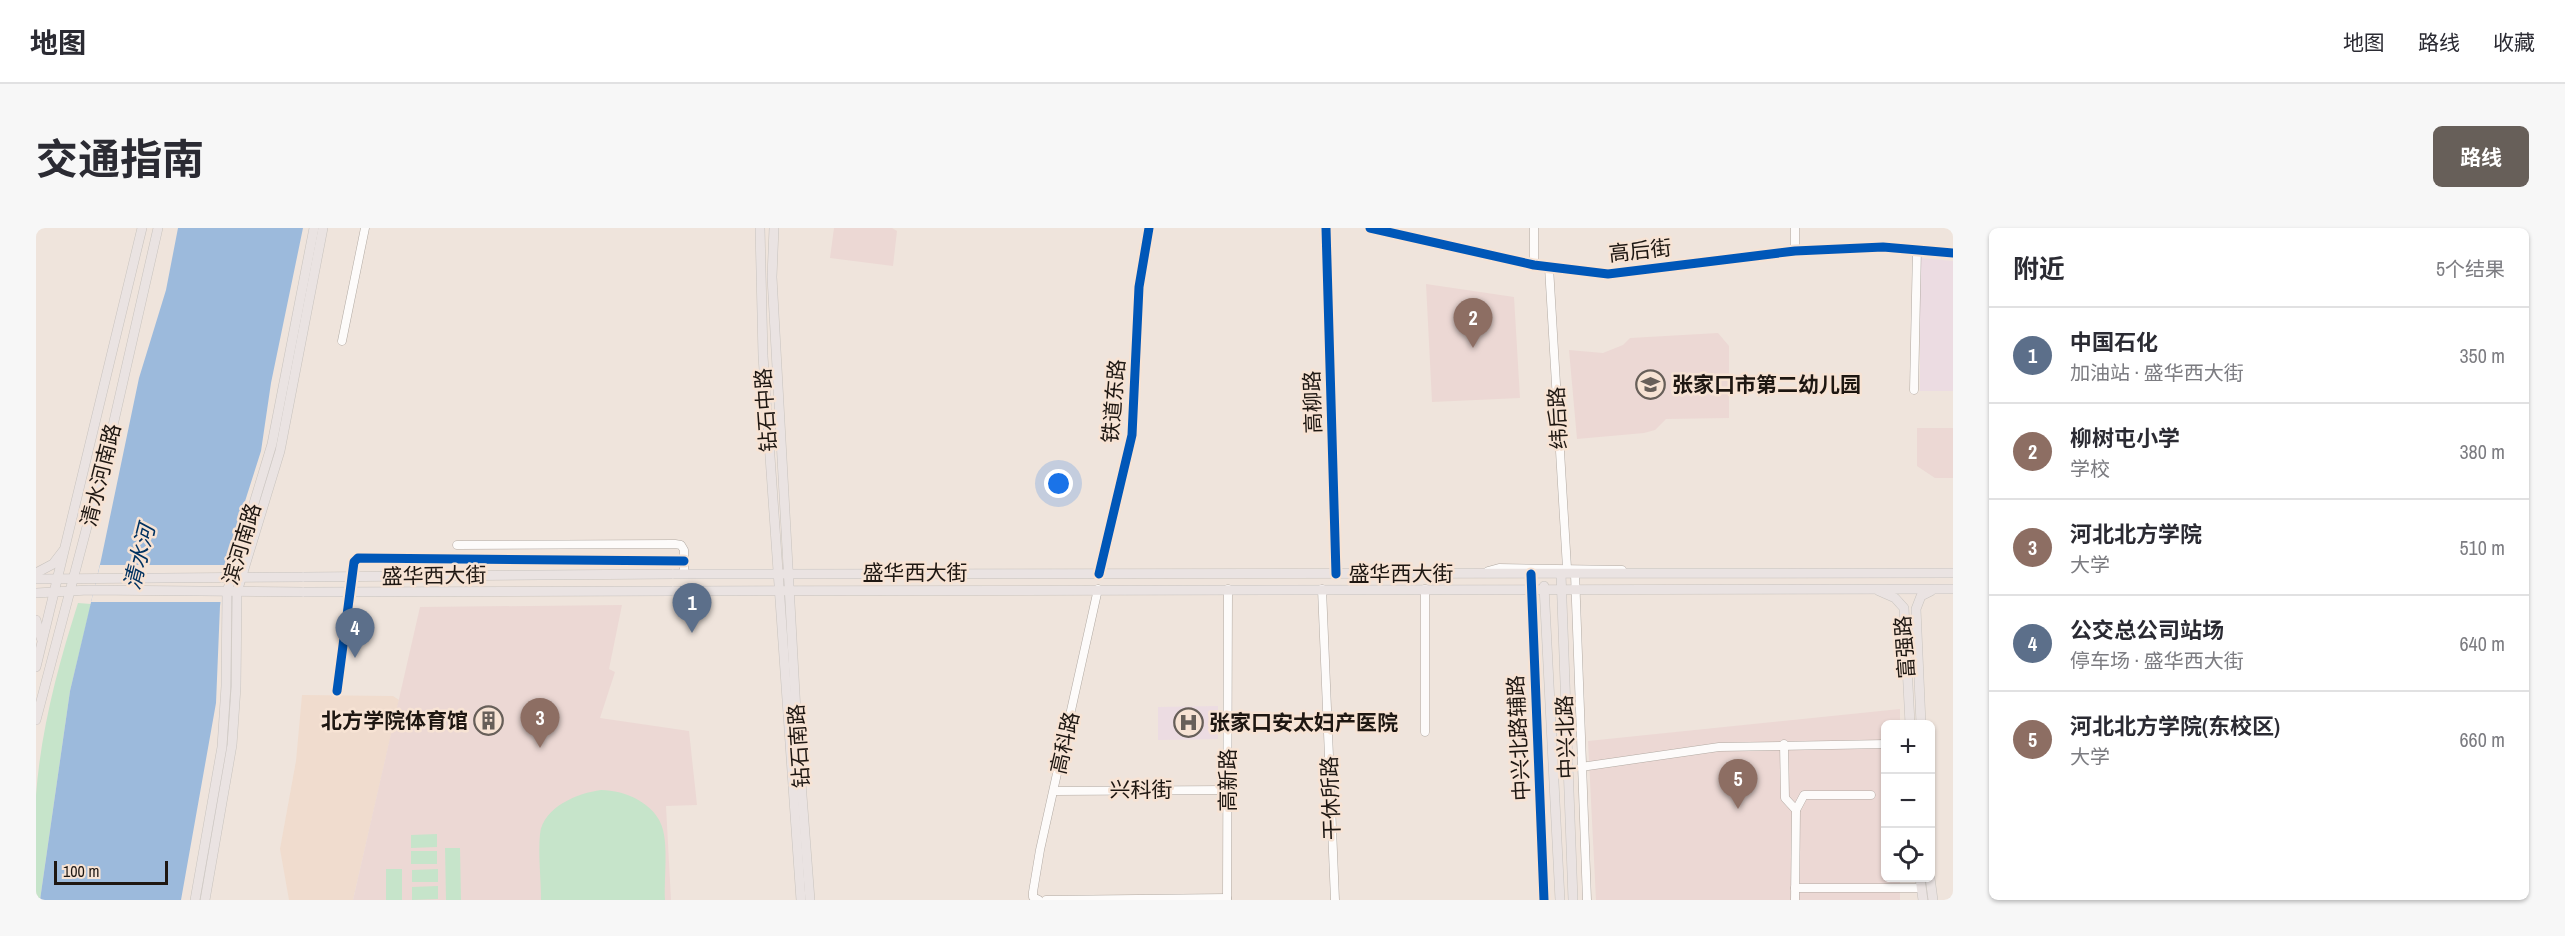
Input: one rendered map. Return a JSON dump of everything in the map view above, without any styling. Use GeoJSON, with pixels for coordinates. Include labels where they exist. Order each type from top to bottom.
{"type":"FeatureCollection","features":[{"type":"Feature","properties":{"kind":"main road","name":"清水河南路"},"geometry":{"type":"LineString","coordinates":[[36,667],[68,544],[142,228]]}},
{"type":"Feature","properties":{"kind":"main road","name":"清水河南路"},"geometry":{"type":"LineString","coordinates":[[36,720],[49,665],[75,578],[158,228]]}},
{"type":"Feature","properties":{"kind":"main road","name":"滨河南路"},"geometry":{"type":"LineString","coordinates":[[206,900],[232,745],[236,687],[228,577],[272,444],[314,228]]}},
{"type":"Feature","properties":{"kind":"main road","name":"滨河南路"},"geometry":{"type":"LineString","coordinates":[[195,900],[222,747],[230,592],[241,578],[280,451],[322,228]]}},
{"type":"Feature","properties":{"kind":"main road","name":"钻石中路"},"geometry":{"type":"LineString","coordinates":[[760,228],[762,345],[778,591]]}},
{"type":"Feature","properties":{"kind":"main road","name":"钻石中路"},"geometry":{"type":"LineString","coordinates":[[774,228],[772,277],[790,591]]}},
{"type":"Feature","properties":{"kind":"main road"},"geometry":{"type":"LineString","coordinates":[[36,573],[53,564],[68,544]]}},
{"type":"Feature","properties":{"kind":"main road","name":"中兴北路"},"geometry":{"type":"LineString","coordinates":[[1568,572],[1561,589],[1573,900]]}},
{"type":"Feature","properties":{"kind":"main road"},"geometry":{"type":"LineString","coordinates":[[941,573],[941,590]]}},
{"type":"Feature","properties":{"kind":"main road","name":"盛华西大街"},"geometry":{"type":"LineString","coordinates":[[75,578],[91,576],[304,578],[941,573],[1953,573]]}},
{"type":"Feature","properties":{"kind":"main road"},"geometry":{"type":"LineString","coordinates":[[1882,573],[1896,575],[1910,587],[1916,609]]}},
{"type":"Feature","properties":{"kind":"main road"},"geometry":{"type":"LineString","coordinates":[[1904,608],[1910,587],[1917,578],[1940,573]]}},
{"type":"Feature","properties":{"kind":"main road","name":"中兴北路"},"geometry":{"type":"LineString","coordinates":[[1544,574],[1560,900]]}},
{"type":"Feature","properties":{"kind":"main road"},"geometry":{"type":"LineString","coordinates":[[36,579],[75,578]]}},
{"type":"Feature","properties":{"kind":"main road","name":"盛华西大街"},"geometry":{"type":"LineString","coordinates":[[71,591],[1871,589],[1910,587],[1953,589]]}},
{"type":"Feature","properties":{"kind":"main road","name":"富强路"},"geometry":{"type":"LineString","coordinates":[[1871,589],[1895,598],[1904,608],[1910,720]]}},
{"type":"Feature","properties":{"kind":"main road","name":"富强路"},"geometry":{"type":"LineString","coordinates":[[1921,720],[1916,609],[1921,596],[1940,589]]}},
{"type":"Feature","properties":{"kind":"main road"},"geometry":{"type":"LineString","coordinates":[[36,594],[71,591]]}},
{"type":"Feature","properties":{"kind":"main road","name":"钻石南路"},"geometry":{"type":"LineString","coordinates":[[778,591],[801,900]]}},
{"type":"Feature","properties":{"kind":"main road","name":"钻石南路"},"geometry":{"type":"LineString","coordinates":[[790,591],[797,730],[810,900]]}},
{"type":"Feature","properties":{"kind":"main road"},"geometry":{"type":"LineString","coordinates":[[36,620],[40,629],[40,650]]}},
{"type":"Feature","properties":{"kind":"main road"},"geometry":{"type":"LineString","coordinates":[[1920,882],[1923,900]]}},
{"type":"Feature","properties":{"kind":"main road"},"geometry":{"type":"LineString","coordinates":[[1931,882],[1933,900]]}},
{"type":"Feature","properties":{"kind":"street"},"geometry":{"type":"LineString","coordinates":[[342,341],[365,228]]}},
{"type":"Feature","properties":{"kind":"street","name":"铁道东路"},"geometry":{"type":"LineString","coordinates":[[1099,574],[1132,435],[1139,287],[1149,228]]}},
{"type":"Feature","properties":{"kind":"street","name":"高柳路"},"geometry":{"type":"LineString","coordinates":[[1326,228],[1336,574]]}},
{"type":"Feature","properties":{"kind":"street","name":"高后街"},"geometry":{"type":"LineString","coordinates":[[1370,228],[1534,265],[1608,274],[1795,251],[1883,247],[1953,254]]}},
{"type":"Feature","properties":{"kind":"street"},"geometry":{"type":"LineString","coordinates":[[1534,228],[1534,265]]}},
{"type":"Feature","properties":{"kind":"street"},"geometry":{"type":"LineString","coordinates":[[1795,228],[1795,251]]}},
{"type":"Feature","properties":{"kind":"street"},"geometry":{"type":"LineString","coordinates":[[1914,390],[1917,249]]}},
{"type":"Feature","properties":{"kind":"street","name":"纬后路"},"geometry":{"type":"LineString","coordinates":[[1550,267],[1568,572]]}},
{"type":"Feature","properties":{"kind":"street"},"geometry":{"type":"LineString","coordinates":[[457,545],[675,544],[681,545],[684,550],[684,574]]}},
{"type":"Feature","properties":{"kind":"street"},"geometry":{"type":"LineString","coordinates":[[337,692],[354,562],[358,558],[684,561]]}},
{"type":"Feature","properties":{"kind":"street"},"geometry":{"type":"LineString","coordinates":[[1476,574],[1499,568],[1568,572],[1575,589],[1587,900]]}},
{"type":"Feature","properties":{"kind":"street","name":"中兴北路辅路"},"geometry":{"type":"LineString","coordinates":[[1531,574],[1544,900]]}},
{"type":"Feature","properties":{"kind":"street","name":"高科路"},"geometry":{"type":"LineString","coordinates":[[1036,898],[1040,850],[1098,589]]}},
{"type":"Feature","properties":{"kind":"street","name":"高新路"},"geometry":{"type":"LineString","coordinates":[[1227,899],[1228,589]]}},
{"type":"Feature","properties":{"kind":"street","name":"干休所路"},"geometry":{"type":"LineString","coordinates":[[1322,589],[1335,900]]}},
{"type":"Feature","properties":{"kind":"street"},"geometry":{"type":"LineString","coordinates":[[1425,589],[1425,732]]}},
{"type":"Feature","properties":{"kind":"street"},"geometry":{"type":"LineString","coordinates":[[1581,767],[1689,750],[1784,744],[1881,744]]}},
{"type":"Feature","properties":{"kind":"street"},"geometry":{"type":"LineString","coordinates":[[1784,744],[1785,798],[1796,810]]}},
{"type":"Feature","properties":{"kind":"street","name":"兴科街"},"geometry":{"type":"LineString","coordinates":[[1054,791],[1228,790]]}},
{"type":"Feature","properties":{"kind":"street"},"geometry":{"type":"LineString","coordinates":[[1795,900],[1796,810],[1804,795],[1871,795]]}},
{"type":"Feature","properties":{"kind":"street"},"geometry":{"type":"LineString","coordinates":[[1795,888],[1921,888]]}},
{"type":"Feature","properties":{"kind":"street"},"geometry":{"type":"LineString","coordinates":[[1046,900],[1227,899]]}},
{"type":"Feature","properties":{"kind":"shaded area"},"geometry":{"type":"Polygon","coordinates":[[[834,228],[892,228],[897,231],[893,266],[830,258],[834,228]]]}},
{"type":"Feature","properties":{"kind":"shaded area"},"geometry":{"type":"Polygon","coordinates":[[[1920,258],[1953,261],[1953,391],[1920,391],[1920,258]]]}},
{"type":"Feature","properties":{"kind":"shaded area"},"geometry":{"type":"Polygon","coordinates":[[[1426,284],[1514,297],[1520,398],[1432,402],[1426,284]]]}},
{"type":"Feature","properties":{"kind":"shaded area","name":"张家口市第二幼儿园"},"geometry":{"type":"Polygon","coordinates":[[[1718,333],[1729,346],[1729,418],[1666,419],[1655,430],[1644,433],[1577,439],[1569,350],[1603,353],[1623,345],[1630,338],[1718,333]]]}},
{"type":"Feature","properties":{"kind":"shaded area"},"geometry":{"type":"Polygon","coordinates":[[[1917,428],[1953,428],[1953,478],[1935,478],[1917,466],[1917,428]]]}},
{"type":"Feature","properties":{"kind":"shaded area"},"geometry":{"type":"Polygon","coordinates":[[[622,605],[609,669],[615,672],[600,718],[689,731],[697,805],[666,806],[671,900],[353,900],[420,607],[622,605]]]}},
{"type":"Feature","properties":{"kind":"shaded area"},"geometry":{"type":"Polygon","coordinates":[[[302,695],[393,696],[399,700],[353,900],[289,900],[280,849],[296,761],[302,695]]]}},
{"type":"Feature","properties":{"kind":"shaded area","name":"张家口安太妇产医院"},"geometry":{"type":"Polygon","coordinates":[[[1218,706],[1218,739],[1158,740],[1158,707],[1218,706]]]}},
{"type":"Feature","properties":{"kind":"shaded area"},"geometry":{"type":"Polygon","coordinates":[[[1900,709],[1900,720],[1881,720],[1881,882],[1900,882],[1900,900],[1596,900],[1588,741],[1900,709]]]}},
{"type":"Feature","properties":{"kind":"green space"},"geometry":{"type":"Polygon","coordinates":[[[78,603],[91,604],[70,691],[40,900],[36,900],[38,770],[57,674],[78,603]]]}},
{"type":"Feature","properties":{"kind":"green space"},"geometry":{"type":"Polygon","coordinates":[[[601,790],[620,793],[639,800],[660,821],[665,846],[665,900],[541,900],[539,842],[543,824],[548,816],[563,803],[582,794],[601,790]]]}},
{"type":"Feature","properties":{"kind":"green space"},"geometry":{"type":"Polygon","coordinates":[[[437,834],[437,847],[411,848],[411,835],[437,834]]]}},
{"type":"Feature","properties":{"kind":"green space"},"geometry":{"type":"Polygon","coordinates":[[[445,848],[460,848],[461,900],[446,900],[445,848]]]}},
{"type":"Feature","properties":{"kind":"green space"},"geometry":{"type":"Polygon","coordinates":[[[411,851],[437,851],[437,864],[411,864],[411,851]]]}},
{"type":"Feature","properties":{"kind":"green space"},"geometry":{"type":"Polygon","coordinates":[[[386,869],[402,869],[402,900],[386,900],[386,869]]]}},
{"type":"Feature","properties":{"kind":"green space"},"geometry":{"type":"Polygon","coordinates":[[[438,869],[438,882],[412,882],[412,870],[438,869]]]}},
{"type":"Feature","properties":{"kind":"green space"},"geometry":{"type":"Polygon","coordinates":[[[438,886],[438,899],[412,900],[412,887],[438,886]]]}},
{"type":"Feature","properties":{"kind":"water","name":"清水河"},"geometry":{"type":"Polygon","coordinates":[[[178,228],[303,228],[271,383],[261,451],[226,561],[220,606],[216,703],[181,900],[40,900],[70,691],[101,560],[139,378],[166,290],[178,228]]]}},
{"type":"Feature","properties":{"kind":"pier"},"geometry":{"type":"Polygon","coordinates":[[[100,565],[228,565],[222,602],[91,602],[100,565]]]}},
{"type":"Feature","properties":{"kind":"cycle path"},"geometry":{"type":"LineString","coordinates":[[1099,574],[1132,435],[1139,287],[1149,228]]}},
{"type":"Feature","properties":{"kind":"cycle path"},"geometry":{"type":"LineString","coordinates":[[1326,228],[1336,574]]}},
{"type":"Feature","properties":{"kind":"cycle path"},"geometry":{"type":"LineString","coordinates":[[1370,228],[1534,265],[1608,274],[1795,251],[1883,247],[1953,253]]}},
{"type":"Feature","properties":{"kind":"cycle path"},"geometry":{"type":"LineString","coordinates":[[337,691],[354,562],[358,558],[684,561]]}},
{"type":"Feature","properties":{"kind":"cycle path"},"geometry":{"type":"LineString","coordinates":[[1531,574],[1544,900]]}},
{"type":"Feature","properties":{"kind":"place","name":"柳树屯小学"},"geometry":{"type":"Point","coordinates":[1473,348]}},
{"type":"Feature","properties":{"kind":"place","name":"张家口市第二幼儿园"},"geometry":{"type":"Point","coordinates":[1651,385]}},
{"type":"Feature","properties":{"kind":"place","name":"中国石化"},"geometry":{"type":"Point","coordinates":[692,633]}},
{"type":"Feature","properties":{"kind":"place","name":"公交总公司站场"},"geometry":{"type":"Point","coordinates":[355,658]}},
{"type":"Feature","properties":{"kind":"place","name":"北方学院体育馆"},"geometry":{"type":"Point","coordinates":[489,721]}},
{"type":"Feature","properties":{"kind":"place","name":"张家口安太妇产医院"},"geometry":{"type":"Point","coordinates":[1188,723]}},
{"type":"Feature","properties":{"kind":"place","name":"河北北方学院"},"geometry":{"type":"Point","coordinates":[540,748]}},
{"type":"Feature","properties":{"kind":"place","name":"河北北方学院(东校区)"},"geometry":{"type":"Point","coordinates":[1738,809]}}]}
